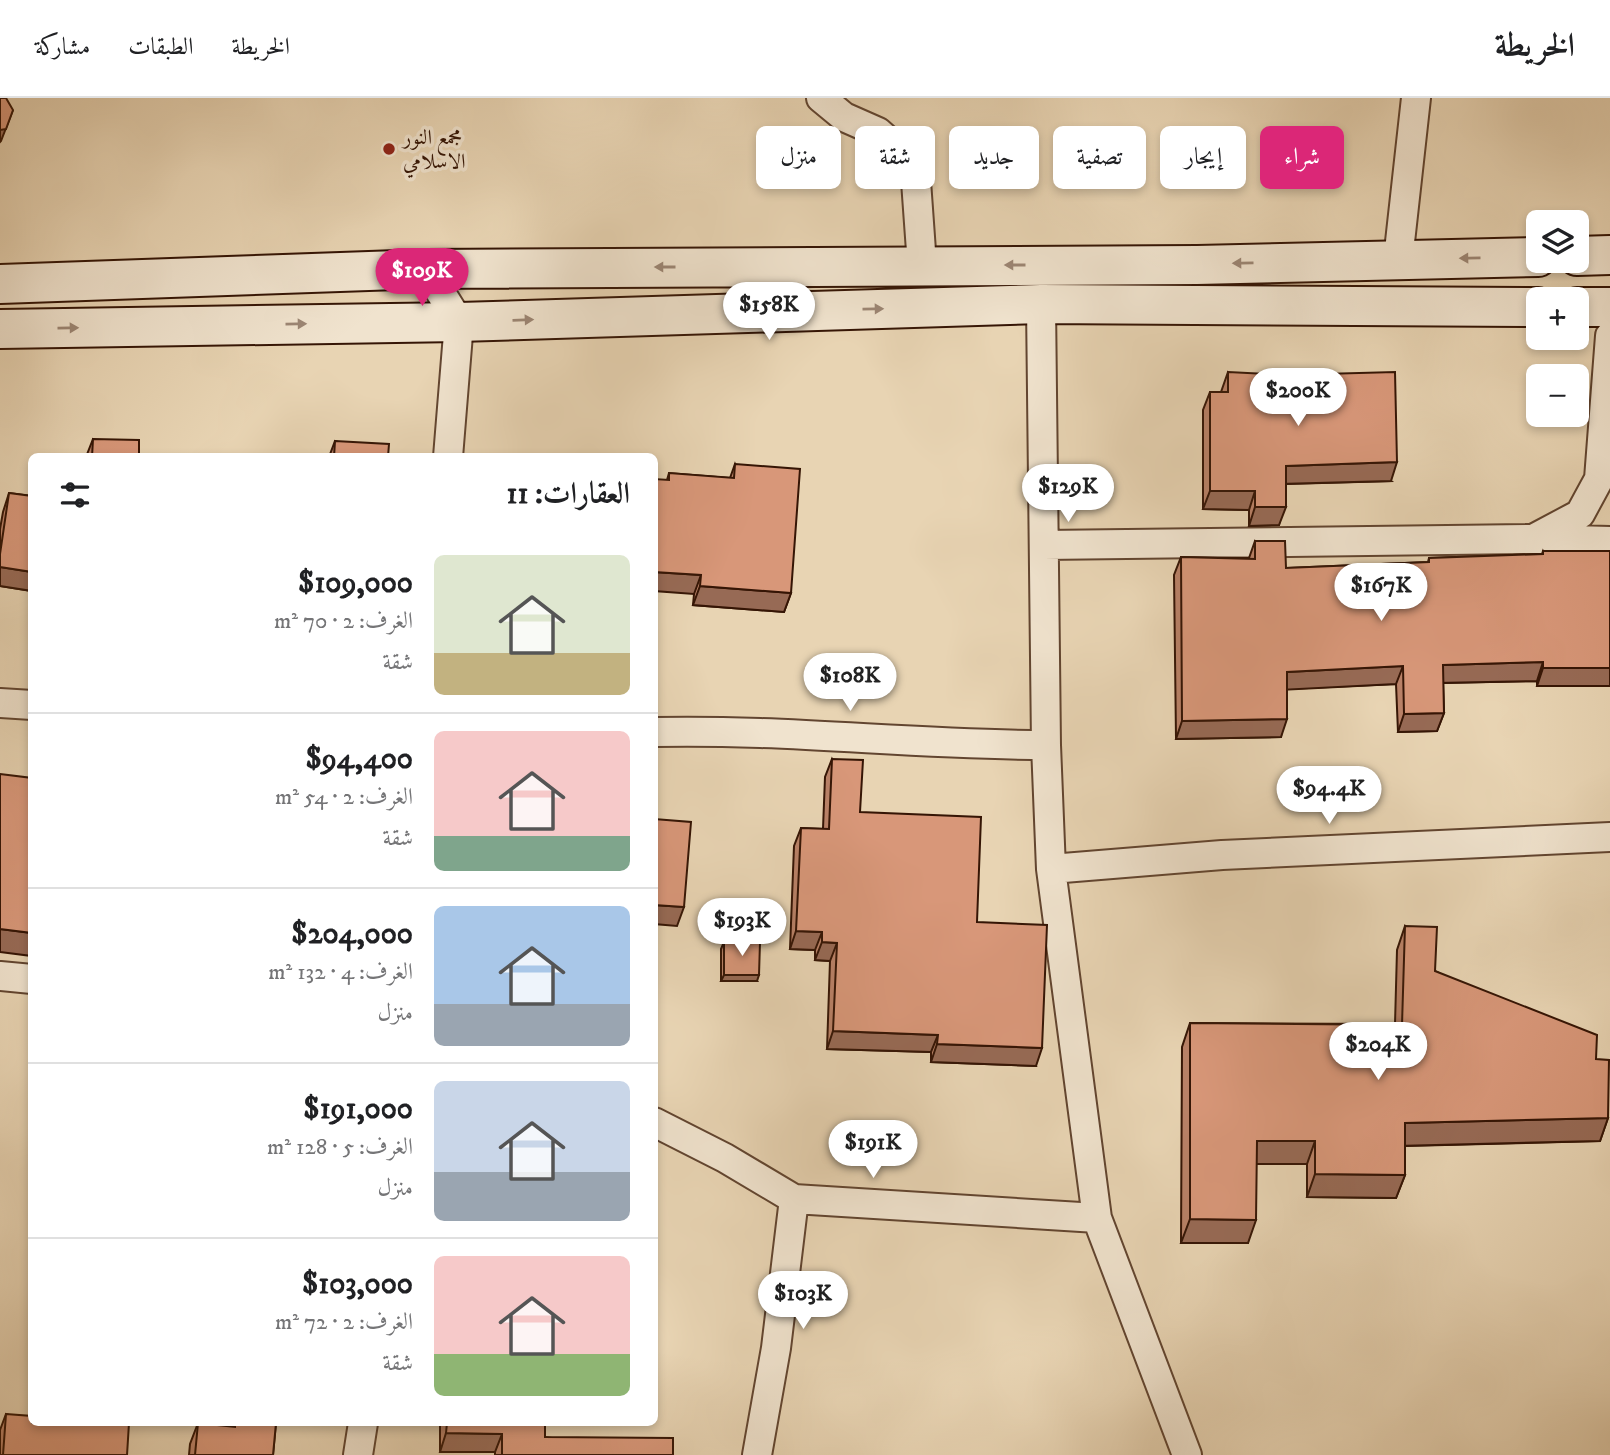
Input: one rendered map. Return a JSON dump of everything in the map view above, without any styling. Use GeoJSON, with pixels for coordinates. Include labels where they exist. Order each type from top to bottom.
{"type":"FeatureCollection","features":[{"type":"Feature","properties":{"kind":"street"},"geometry":{"type":"LineString","coordinates":[[821,98],[844,117],[877,132],[904,155],[916,181],[922,265]]}},
{"type":"Feature","properties":{"kind":"street"},"geometry":{"type":"LineString","coordinates":[[1398,260],[1416,98]]}},
{"type":"Feature","properties":{"kind":"street"},"geometry":{"type":"LineString","coordinates":[[1589,256],[1610,255]]}},
{"type":"Feature","properties":{"kind":"street"},"geometry":{"type":"LineString","coordinates":[[0,284],[425,269],[1197,265],[1526,257]]}},
{"type":"Feature","properties":{"kind":"street"},"geometry":{"type":"LineString","coordinates":[[425,269],[459,322],[447,453]]}},
{"type":"Feature","properties":{"kind":"street"},"geometry":{"type":"LineString","coordinates":[[1041,304],[1046,745],[1051,869],[1097,1218],[1187,1455]]}},
{"type":"Feature","properties":{"kind":"street"},"geometry":{"type":"LineString","coordinates":[[0,329],[459,322],[1041,304],[1526,307]]}},
{"type":"Feature","properties":{"kind":"street"},"geometry":{"type":"LineString","coordinates":[[1589,307],[1610,307]]}},
{"type":"Feature","properties":{"kind":"street"},"geometry":{"type":"LineString","coordinates":[[1533,539],[1580,514],[1599,479],[1610,336]]}},
{"type":"Feature","properties":{"kind":"street"},"geometry":{"type":"LineString","coordinates":[[1044,545],[1533,539],[1610,541]]}},
{"type":"Feature","properties":{"kind":"street"},"geometry":{"type":"LineString","coordinates":[[0,703],[28,705]]}},
{"type":"Feature","properties":{"kind":"street"},"geometry":{"type":"LineString","coordinates":[[658,732],[725,730],[962,744],[1046,745]]}},
{"type":"Feature","properties":{"kind":"street"},"geometry":{"type":"LineString","coordinates":[[1051,869],[1222,855],[1610,836]]}},
{"type":"Feature","properties":{"kind":"street"},"geometry":{"type":"LineString","coordinates":[[0,976],[28,979]]}},
{"type":"Feature","properties":{"kind":"street"},"geometry":{"type":"LineString","coordinates":[[658,1124],[725,1158],[794,1199],[1097,1218]]}},
{"type":"Feature","properties":{"kind":"street"},"geometry":{"type":"LineString","coordinates":[[757,1455],[776,1348],[794,1199]]}},
{"type":"Feature","properties":{"kind":"street"},"geometry":{"type":"LineString","coordinates":[[359,1455],[363,1426]]}},
{"type":"Feature","properties":{"kind":"building"},"geometry":{"type":"Polygon","coordinates":[[[0,98],[6,98],[13,110],[6,129],[0,130],[0,98]]]}},
{"type":"Feature","properties":{"kind":"building"},"geometry":{"type":"Polygon","coordinates":[[[1228,372],[1286,375],[1395,372],[1397,462],[1286,466],[1286,507],[1255,507],[1255,491],[1210,491],[1210,392],[1228,392],[1228,372]]]}},
{"type":"Feature","properties":{"kind":"building"},"geometry":{"type":"Polygon","coordinates":[[[93,439],[139,440],[139,453],[92,453],[93,439]]]}},
{"type":"Feature","properties":{"kind":"building"},"geometry":{"type":"Polygon","coordinates":[[[335,441],[389,444],[388,453],[334,453],[335,441]]]}},
{"type":"Feature","properties":{"kind":"building"},"geometry":{"type":"Polygon","coordinates":[[[735,464],[800,469],[791,593],[700,586],[701,575],[658,572],[658,479],[669,480],[669,473],[734,478],[735,464]]]}},
{"type":"Feature","properties":{"kind":"building"},"geometry":{"type":"Polygon","coordinates":[[[9,493],[28,495],[28,571],[0,567],[9,493]]]}},
{"type":"Feature","properties":{"kind":"building"},"geometry":{"type":"Polygon","coordinates":[[[1255,541],[1285,541],[1286,568],[1429,562],[1429,558],[1543,554],[1543,551],[1610,551],[1610,668],[1543,668],[1543,662],[1443,665],[1444,713],[1404,714],[1403,666],[1287,672],[1287,719],[1182,721],[1181,557],[1255,559],[1255,541]]]}},
{"type":"Feature","properties":{"kind":"building"},"geometry":{"type":"Polygon","coordinates":[[[832,759],[863,760],[860,812],[981,817],[977,922],[1047,925],[1042,1048],[937,1044],[938,1035],[833,1031],[837,943],[822,942],[822,932],[796,931],[801,828],[829,829],[832,759]]]}},
{"type":"Feature","properties":{"kind":"building"},"geometry":{"type":"Polygon","coordinates":[[[0,774],[28,778],[28,932],[0,929],[0,774]]]}},
{"type":"Feature","properties":{"kind":"building"},"geometry":{"type":"Polygon","coordinates":[[[658,819],[691,822],[684,907],[658,905],[658,819]]]}},
{"type":"Feature","properties":{"kind":"building"},"geometry":{"type":"Polygon","coordinates":[[[1405,926],[1437,927],[1435,971],[1597,1035],[1596,1059],[1609,1060],[1608,1118],[1405,1123],[1405,1175],[1315,1174],[1315,1141],[1257,1141],[1256,1220],[1190,1219],[1190,1023],[1402,1025],[1405,926]]]}},
{"type":"Feature","properties":{"kind":"building"},"geometry":{"type":"Polygon","coordinates":[[[724,942],[760,942],[759,975],[724,975],[724,942]]]}},
{"type":"Feature","properties":{"kind":"building"},"geometry":{"type":"Polygon","coordinates":[[[6,1414],[28,1416],[28,1426],[129,1426],[127,1455],[3,1455],[6,1414]]]}},
{"type":"Feature","properties":{"kind":"building"},"geometry":{"type":"Polygon","coordinates":[[[198,1426],[276,1426],[273,1455],[195,1455],[198,1426]]]}},
{"type":"Feature","properties":{"kind":"building"},"geometry":{"type":"Polygon","coordinates":[[[447,1426],[545,1426],[545,1437],[673,1438],[673,1455],[502,1455],[502,1434],[446,1433],[447,1426]]]}},
{"type":"Feature","properties":{"kind":"place","name":"مجمع النور الاسلامي"},"geometry":{"type":"Point","coordinates":[389,149]}}]}
